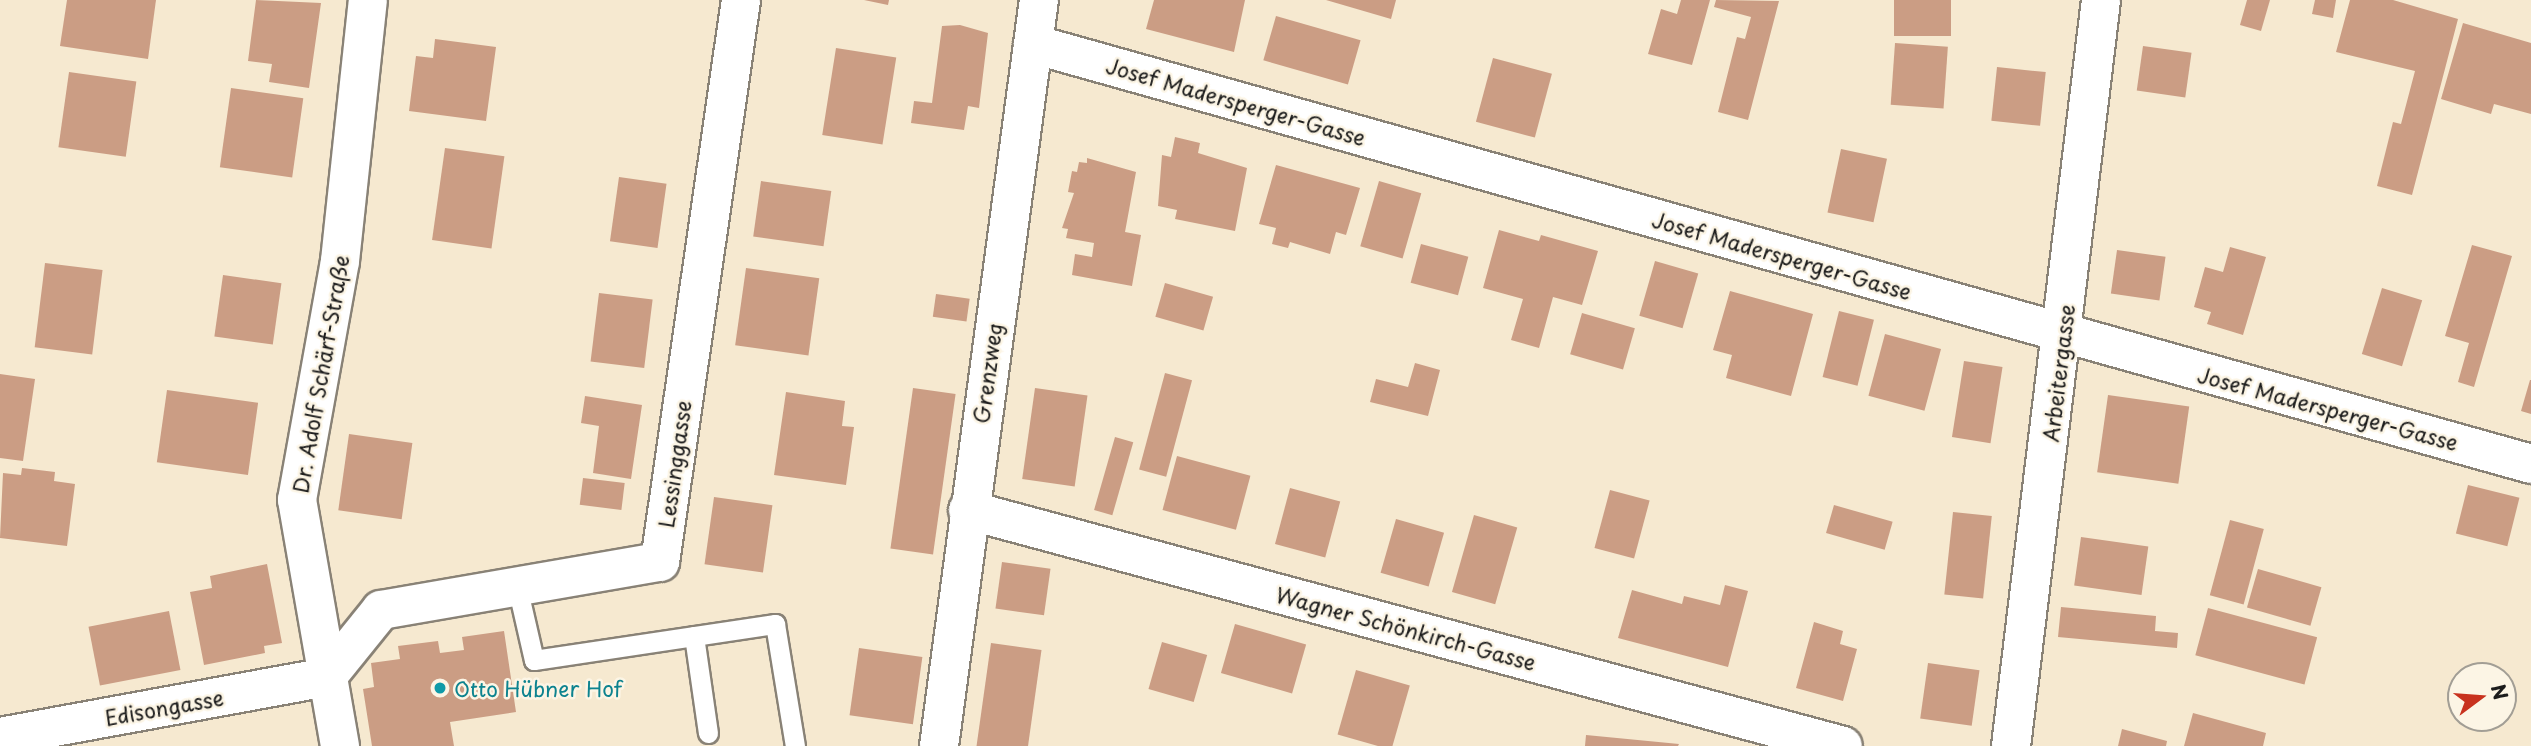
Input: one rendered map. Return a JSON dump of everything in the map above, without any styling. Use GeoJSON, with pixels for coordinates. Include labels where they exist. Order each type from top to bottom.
{"type":"FeatureCollection","features":[{"type":"Feature","properties":{"kind":"street","name":"Dr. Adolf Schärf-Straße"},"geometry":{"type":"LineString","coordinates":[[340,746],[297,500],[340,261],[368,0]]}},
{"type":"Feature","properties":{"kind":"street","name":"Lessinggasse"},"geometry":{"type":"LineString","coordinates":[[327,677],[380,610],[660,562],[741,0]]}},
{"type":"Feature","properties":{"kind":"street","name":"Grenzweg"},"geometry":{"type":"LineString","coordinates":[[939,746],[968,510],[1039,0]]}},
{"type":"Feature","properties":{"kind":"street","name":"Arbeitergasse"},"geometry":{"type":"LineString","coordinates":[[2011,746],[2063,335],[2101,0]]}},
{"type":"Feature","properties":{"kind":"street","name":"Josef Madersperger-Gasse"},"geometry":{"type":"LineString","coordinates":[[1033,44],[2063,335],[2531,464]]}},
{"type":"Feature","properties":{"kind":"street","name":"Wagner Schönkirch-Gasse"},"geometry":{"type":"LineString","coordinates":[[968,510],[1843,746]]}},
{"type":"Feature","properties":{"kind":"street","name":"Edisongasse"},"geometry":{"type":"LineString","coordinates":[[0,737],[327,677]]}},
{"type":"Feature","properties":{"kind":"lane"},"geometry":{"type":"LineString","coordinates":[[517,586],[534,660],[775,624],[795,746]]}},
{"type":"Feature","properties":{"kind":"lane"},"geometry":{"type":"LineString","coordinates":[[694,636],[708,733]]}},
{"type":"Feature","properties":{"kind":"building"},"geometry":{"type":"Polygon","coordinates":[[[67,0],[156,0],[148,59],[60,46],[67,0]]]}},
{"type":"Feature","properties":{"kind":"building"},"geometry":{"type":"Polygon","coordinates":[[[256,0],[321,3],[309,88],[269,82],[272,64],[248,61],[256,0]]]}},
{"type":"Feature","properties":{"kind":"building"},"geometry":{"type":"Polygon","coordinates":[[[864,0],[889,0],[888,5],[864,0]]]}},
{"type":"Feature","properties":{"kind":"building"},"geometry":{"type":"Polygon","coordinates":[[[1154,0],[1245,0],[1234,52],[1146,29],[1154,0]]]}},
{"type":"Feature","properties":{"kind":"building"},"geometry":{"type":"Polygon","coordinates":[[[1326,0],[1396,0],[1391,19],[1326,0]]]}},
{"type":"Feature","properties":{"kind":"building"},"geometry":{"type":"Polygon","coordinates":[[[1681,0],[1710,0],[1692,65],[1648,54],[1661,9],[1677,14],[1681,0]]]}},
{"type":"Feature","properties":{"kind":"building"},"geometry":{"type":"Polygon","coordinates":[[[1716,0],[1779,1],[1748,120],[1718,112],[1737,37],[1745,39],[1751,17],[1714,7],[1716,0]]]}},
{"type":"Feature","properties":{"kind":"building"},"geometry":{"type":"Polygon","coordinates":[[[1894,0],[1951,0],[1951,36],[1894,36],[1894,0]]]}},
{"type":"Feature","properties":{"kind":"building"},"geometry":{"type":"Polygon","coordinates":[[[2247,0],[2270,0],[2261,31],[2240,25],[2247,0]]]}},
{"type":"Feature","properties":{"kind":"building"},"geometry":{"type":"Polygon","coordinates":[[[2315,0],[2336,0],[2333,18],[2312,14],[2315,0]]]}},
{"type":"Feature","properties":{"kind":"building"},"geometry":{"type":"Polygon","coordinates":[[[2350,0],[2393,0],[2458,19],[2412,195],[2377,186],[2393,122],[2401,124],[2415,71],[2336,52],[2350,0]]]}},
{"type":"Feature","properties":{"kind":"building"},"geometry":{"type":"Polygon","coordinates":[[[1276,16],[1361,40],[1348,84],[1263,60],[1276,16]]]}},
{"type":"Feature","properties":{"kind":"building"},"geometry":{"type":"Polygon","coordinates":[[[2463,23],[2531,43],[2531,114],[2494,104],[2491,114],[2441,99],[2463,23]]]}},
{"type":"Feature","properties":{"kind":"building"},"geometry":{"type":"Polygon","coordinates":[[[960,25],[988,33],[979,108],[968,106],[964,130],[911,123],[914,101],[932,103],[942,26],[960,25]]]}},
{"type":"Feature","properties":{"kind":"building"},"geometry":{"type":"Polygon","coordinates":[[[435,39],[496,47],[486,121],[409,111],[416,56],[433,58],[435,39]]]}},
{"type":"Feature","properties":{"kind":"building"},"geometry":{"type":"Polygon","coordinates":[[[1895,43],[1948,47],[1944,109],[1891,105],[1895,43]]]}},
{"type":"Feature","properties":{"kind":"building"},"geometry":{"type":"Polygon","coordinates":[[[2143,46],[2192,53],[2185,97],[2137,91],[2143,46]]]}},
{"type":"Feature","properties":{"kind":"building"},"geometry":{"type":"Polygon","coordinates":[[[836,48],[896,58],[882,144],[822,135],[836,48]]]}},
{"type":"Feature","properties":{"kind":"building"},"geometry":{"type":"Polygon","coordinates":[[[1493,58],[1552,74],[1535,138],[1476,122],[1493,58]]]}},
{"type":"Feature","properties":{"kind":"building"},"geometry":{"type":"Polygon","coordinates":[[[1997,67],[2046,72],[2040,126],[1991,121],[1997,67]]]}},
{"type":"Feature","properties":{"kind":"building"},"geometry":{"type":"Polygon","coordinates":[[[69,72],[136,81],[126,157],[58,147],[69,72]]]}},
{"type":"Feature","properties":{"kind":"building"},"geometry":{"type":"Polygon","coordinates":[[[231,88],[303,98],[292,177],[220,167],[231,88]]]}},
{"type":"Feature","properties":{"kind":"building"},"geometry":{"type":"Polygon","coordinates":[[[1175,137],[1200,143],[1198,153],[1247,168],[1235,231],[1175,219],[1177,210],[1158,206],[1162,155],[1171,157],[1175,137]]]}},
{"type":"Feature","properties":{"kind":"building"},"geometry":{"type":"Polygon","coordinates":[[[445,148],[504,156],[491,248],[432,240],[445,148]]]}},
{"type":"Feature","properties":{"kind":"building"},"geometry":{"type":"Polygon","coordinates":[[[1841,149],[1887,159],[1873,222],[1827,213],[1841,149]]]}},
{"type":"Feature","properties":{"kind":"building"},"geometry":{"type":"Polygon","coordinates":[[[1087,158],[1136,172],[1125,232],[1141,235],[1132,286],[1072,275],[1075,254],[1092,257],[1094,243],[1066,238],[1068,229],[1062,228],[1074,193],[1068,192],[1072,171],[1077,172],[1079,162],[1087,163],[1087,158]]]}},
{"type":"Feature","properties":{"kind":"building"},"geometry":{"type":"Polygon","coordinates":[[[1276,165],[1360,188],[1346,235],[1336,232],[1330,254],[1290,242],[1288,248],[1272,244],[1276,228],[1259,224],[1276,165]]]}},
{"type":"Feature","properties":{"kind":"building"},"geometry":{"type":"Polygon","coordinates":[[[619,177],[667,184],[657,248],[610,241],[619,177]]]}},
{"type":"Feature","properties":{"kind":"building"},"geometry":{"type":"Polygon","coordinates":[[[761,181],[831,191],[824,246],[753,236],[761,181]]]}},
{"type":"Feature","properties":{"kind":"building"},"geometry":{"type":"Polygon","coordinates":[[[1379,181],[1421,193],[1403,258],[1360,246],[1379,181]]]}},
{"type":"Feature","properties":{"kind":"building"},"geometry":{"type":"Polygon","coordinates":[[[1499,230],[1539,241],[1541,235],[1598,251],[1582,305],[1553,297],[1539,348],[1511,340],[1523,299],[1483,288],[1499,230]]]}},
{"type":"Feature","properties":{"kind":"building"},"geometry":{"type":"Polygon","coordinates":[[[1421,244],[1468,257],[1458,295],[1411,283],[1421,244]]]}},
{"type":"Feature","properties":{"kind":"building"},"geometry":{"type":"Polygon","coordinates":[[[2472,245],[2512,256],[2474,387],[2458,382],[2469,343],[2445,336],[2472,245]]]}},
{"type":"Feature","properties":{"kind":"building"},"geometry":{"type":"Polygon","coordinates":[[[2230,247],[2266,257],[2243,335],[2207,324],[2211,312],[2194,307],[2205,267],[2223,272],[2230,247]]]}},
{"type":"Feature","properties":{"kind":"building"},"geometry":{"type":"Polygon","coordinates":[[[2117,250],[2166,257],[2159,300],[2111,294],[2117,250]]]}},
{"type":"Feature","properties":{"kind":"building"},"geometry":{"type":"Polygon","coordinates":[[[1655,261],[1698,273],[1683,328],[1639,316],[1655,261]]]}},
{"type":"Feature","properties":{"kind":"building"},"geometry":{"type":"Polygon","coordinates":[[[45,263],[103,270],[92,354],[35,347],[45,263]]]}},
{"type":"Feature","properties":{"kind":"building"},"geometry":{"type":"Polygon","coordinates":[[[746,268],[819,278],[808,356],[735,345],[746,268]]]}},
{"type":"Feature","properties":{"kind":"building"},"geometry":{"type":"Polygon","coordinates":[[[223,275],[281,283],[273,345],[214,336],[223,275]]]}},
{"type":"Feature","properties":{"kind":"building"},"geometry":{"type":"Polygon","coordinates":[[[1165,283],[1213,297],[1203,330],[1155,317],[1165,283]]]}},
{"type":"Feature","properties":{"kind":"building"},"geometry":{"type":"Polygon","coordinates":[[[2382,288],[2422,300],[2402,366],[2362,354],[2382,288]]]}},
{"type":"Feature","properties":{"kind":"building"},"geometry":{"type":"Polygon","coordinates":[[[1730,291],[1813,314],[1791,396],[1726,378],[1732,355],[1713,350],[1730,291]]]}},
{"type":"Feature","properties":{"kind":"building"},"geometry":{"type":"Polygon","coordinates":[[[599,293],[653,300],[644,368],[591,361],[599,293]]]}},
{"type":"Feature","properties":{"kind":"building"},"geometry":{"type":"Polygon","coordinates":[[[936,294],[970,299],[966,322],[933,317],[936,294]]]}},
{"type":"Feature","properties":{"kind":"building"},"geometry":{"type":"Polygon","coordinates":[[[1839,311],[1874,320],[1857,386],[1823,377],[1839,311]]]}},
{"type":"Feature","properties":{"kind":"building"},"geometry":{"type":"Polygon","coordinates":[[[1582,313],[1635,328],[1623,369],[1570,354],[1582,313]]]}},
{"type":"Feature","properties":{"kind":"building"},"geometry":{"type":"Polygon","coordinates":[[[1885,334],[1941,349],[1924,411],[1868,396],[1885,334]]]}},
{"type":"Feature","properties":{"kind":"building"},"geometry":{"type":"Polygon","coordinates":[[[1964,361],[2003,367],[1990,443],[1952,437],[1964,361]]]}},
{"type":"Feature","properties":{"kind":"building"},"geometry":{"type":"Polygon","coordinates":[[[1415,363],[1440,370],[1428,416],[1370,402],[1376,379],[1408,387],[1415,363]]]}},
{"type":"Feature","properties":{"kind":"building"},"geometry":{"type":"Polygon","coordinates":[[[1165,373],[1192,380],[1166,477],[1139,470],[1165,373]]]}},
{"type":"Feature","properties":{"kind":"building"},"geometry":{"type":"Polygon","coordinates":[[[0,374],[35,379],[23,461],[0,458],[0,374]]]}},
{"type":"Feature","properties":{"kind":"building"},"geometry":{"type":"Polygon","coordinates":[[[2531,380],[2531,414],[2521,411],[2531,380]]]}},
{"type":"Feature","properties":{"kind":"building"},"geometry":{"type":"Polygon","coordinates":[[[913,388],[956,394],[933,554],[890,548],[913,388]]]}},
{"type":"Feature","properties":{"kind":"building"},"geometry":{"type":"Polygon","coordinates":[[[1035,388],[1087,395],[1075,486],[1022,479],[1035,388]]]}},
{"type":"Feature","properties":{"kind":"building"},"geometry":{"type":"Polygon","coordinates":[[[167,390],[258,403],[248,475],[157,462],[167,390]]]}},
{"type":"Feature","properties":{"kind":"building"},"geometry":{"type":"Polygon","coordinates":[[[786,392],[845,401],[842,426],[854,427],[846,485],[774,475],[786,392]]]}},
{"type":"Feature","properties":{"kind":"building"},"geometry":{"type":"Polygon","coordinates":[[[2108,395],[2189,406],[2178,484],[2097,472],[2108,395]]]}},
{"type":"Feature","properties":{"kind":"building"},"geometry":{"type":"Polygon","coordinates":[[[585,396],[642,405],[631,479],[593,473],[599,426],[581,423],[585,396]]]}},
{"type":"Feature","properties":{"kind":"building"},"geometry":{"type":"Polygon","coordinates":[[[349,434],[412,443],[402,519],[338,510],[349,434]]]}},
{"type":"Feature","properties":{"kind":"building"},"geometry":{"type":"Polygon","coordinates":[[[1115,437],[1133,442],[1112,515],[1094,510],[1115,437]]]}},
{"type":"Feature","properties":{"kind":"building"},"geometry":{"type":"Polygon","coordinates":[[[1177,456],[1250,476],[1236,530],[1163,510],[1177,456]]]}},
{"type":"Feature","properties":{"kind":"building"},"geometry":{"type":"Polygon","coordinates":[[[22,468],[55,472],[54,481],[75,484],[67,546],[0,538],[3,473],[21,475],[22,468]]]}},
{"type":"Feature","properties":{"kind":"building"},"geometry":{"type":"Polygon","coordinates":[[[583,478],[625,483],[621,510],[580,505],[583,478]]]}},
{"type":"Feature","properties":{"kind":"building"},"geometry":{"type":"Polygon","coordinates":[[[2468,485],[2519,498],[2507,546],[2456,534],[2468,485]]]}},
{"type":"Feature","properties":{"kind":"building"},"geometry":{"type":"Polygon","coordinates":[[[1290,488],[1340,501],[1325,557],[1275,544],[1290,488]]]}},
{"type":"Feature","properties":{"kind":"building"},"geometry":{"type":"Polygon","coordinates":[[[1610,490],[1650,501],[1634,559],[1594,548],[1610,490]]]}},
{"type":"Feature","properties":{"kind":"building"},"geometry":{"type":"Polygon","coordinates":[[[714,497],[772,505],[763,573],[705,564],[714,497]]]}},
{"type":"Feature","properties":{"kind":"building"},"geometry":{"type":"Polygon","coordinates":[[[1834,505],[1893,522],[1885,550],[1826,533],[1834,505]]]}},
{"type":"Feature","properties":{"kind":"building"},"geometry":{"type":"Polygon","coordinates":[[[1953,512],[1992,516],[1983,599],[1944,595],[1953,512]]]}},
{"type":"Feature","properties":{"kind":"building"},"geometry":{"type":"Polygon","coordinates":[[[1474,515],[1517,527],[1495,604],[1452,592],[1474,515]]]}},
{"type":"Feature","properties":{"kind":"building"},"geometry":{"type":"Polygon","coordinates":[[[1396,519],[1444,533],[1429,587],[1381,573],[1396,519]]]}},
{"type":"Feature","properties":{"kind":"building"},"geometry":{"type":"Polygon","coordinates":[[[2230,520],[2264,529],[2244,604],[2210,595],[2230,520]]]}},
{"type":"Feature","properties":{"kind":"building"},"geometry":{"type":"Polygon","coordinates":[[[2081,537],[2148,546],[2142,595],[2074,586],[2081,537]]]}},
{"type":"Feature","properties":{"kind":"building"},"geometry":{"type":"Polygon","coordinates":[[[1002,562],[1051,569],[1044,615],[995,609],[1002,562]]]}},
{"type":"Feature","properties":{"kind":"building"},"geometry":{"type":"Polygon","coordinates":[[[267,564],[282,643],[264,646],[265,653],[204,665],[190,592],[212,588],[210,576],[267,564]]]}},
{"type":"Feature","properties":{"kind":"building"},"geometry":{"type":"Polygon","coordinates":[[[2258,569],[2321,587],[2310,626],[2247,607],[2258,569]]]}},
{"type":"Feature","properties":{"kind":"building"},"geometry":{"type":"Polygon","coordinates":[[[1725,585],[1748,591],[1728,667],[1618,638],[1632,590],[1682,604],[1684,596],[1720,605],[1725,585]]]}},
{"type":"Feature","properties":{"kind":"building"},"geometry":{"type":"Polygon","coordinates":[[[2061,607],[2156,616],[2155,631],[2178,633],[2177,648],[2058,637],[2061,607]]]}},
{"type":"Feature","properties":{"kind":"building"},"geometry":{"type":"Polygon","coordinates":[[[2208,608],[2317,637],[2304,685],[2195,655],[2208,608]]]}},
{"type":"Feature","properties":{"kind":"building"},"geometry":{"type":"Polygon","coordinates":[[[169,611],[180,670],[100,686],[89,627],[169,611]]]}},
{"type":"Feature","properties":{"kind":"building"},"geometry":{"type":"Polygon","coordinates":[[[1814,622],[1843,631],[1840,644],[1857,649],[1843,701],[1796,688],[1814,622]]]}},
{"type":"Feature","properties":{"kind":"building"},"geometry":{"type":"Polygon","coordinates":[[[1235,624],[1306,644],[1292,693],[1221,673],[1235,624]]]}},
{"type":"Feature","properties":{"kind":"building","name":"Otto Hübner Hof"},"geometry":{"type":"Polygon","coordinates":[[[504,631],[516,712],[450,722],[454,746],[372,746],[363,689],[374,687],[371,663],[400,659],[398,646],[438,641],[440,653],[464,650],[462,637],[504,631]]]}},
{"type":"Feature","properties":{"kind":"building"},"geometry":{"type":"Polygon","coordinates":[[[1162,642],[1207,655],[1194,702],[1148,689],[1162,642]]]}},
{"type":"Feature","properties":{"kind":"building"},"geometry":{"type":"Polygon","coordinates":[[[991,643],[1042,650],[1028,746],[977,746],[991,643]]]}},
{"type":"Feature","properties":{"kind":"building"},"geometry":{"type":"Polygon","coordinates":[[[859,648],[922,657],[913,724],[850,715],[859,648]]]}},
{"type":"Feature","properties":{"kind":"building"},"geometry":{"type":"Polygon","coordinates":[[[1928,663],[1979,670],[1972,726],[1920,718],[1928,663]]]}},
{"type":"Feature","properties":{"kind":"building"},"geometry":{"type":"Polygon","coordinates":[[[1356,670],[1410,685],[1392,746],[1378,746],[1338,734],[1356,670]]]}},
{"type":"Feature","properties":{"kind":"building"},"geometry":{"type":"Polygon","coordinates":[[[2193,713],[2266,733],[2263,746],[2184,746],[2193,713]]]}},
{"type":"Feature","properties":{"kind":"building"},"geometry":{"type":"Polygon","coordinates":[[[2122,729],[2167,741],[2166,746],[2118,746],[2122,729]]]}},
{"type":"Feature","properties":{"kind":"building"},"geometry":{"type":"Polygon","coordinates":[[[1586,735],[1679,744],[1585,746],[1586,735]]]}},
{"type":"Feature","properties":{"kind":"place","name":"Otto Hübner Hof"},"geometry":{"type":"Point","coordinates":[440,688]}}]}
